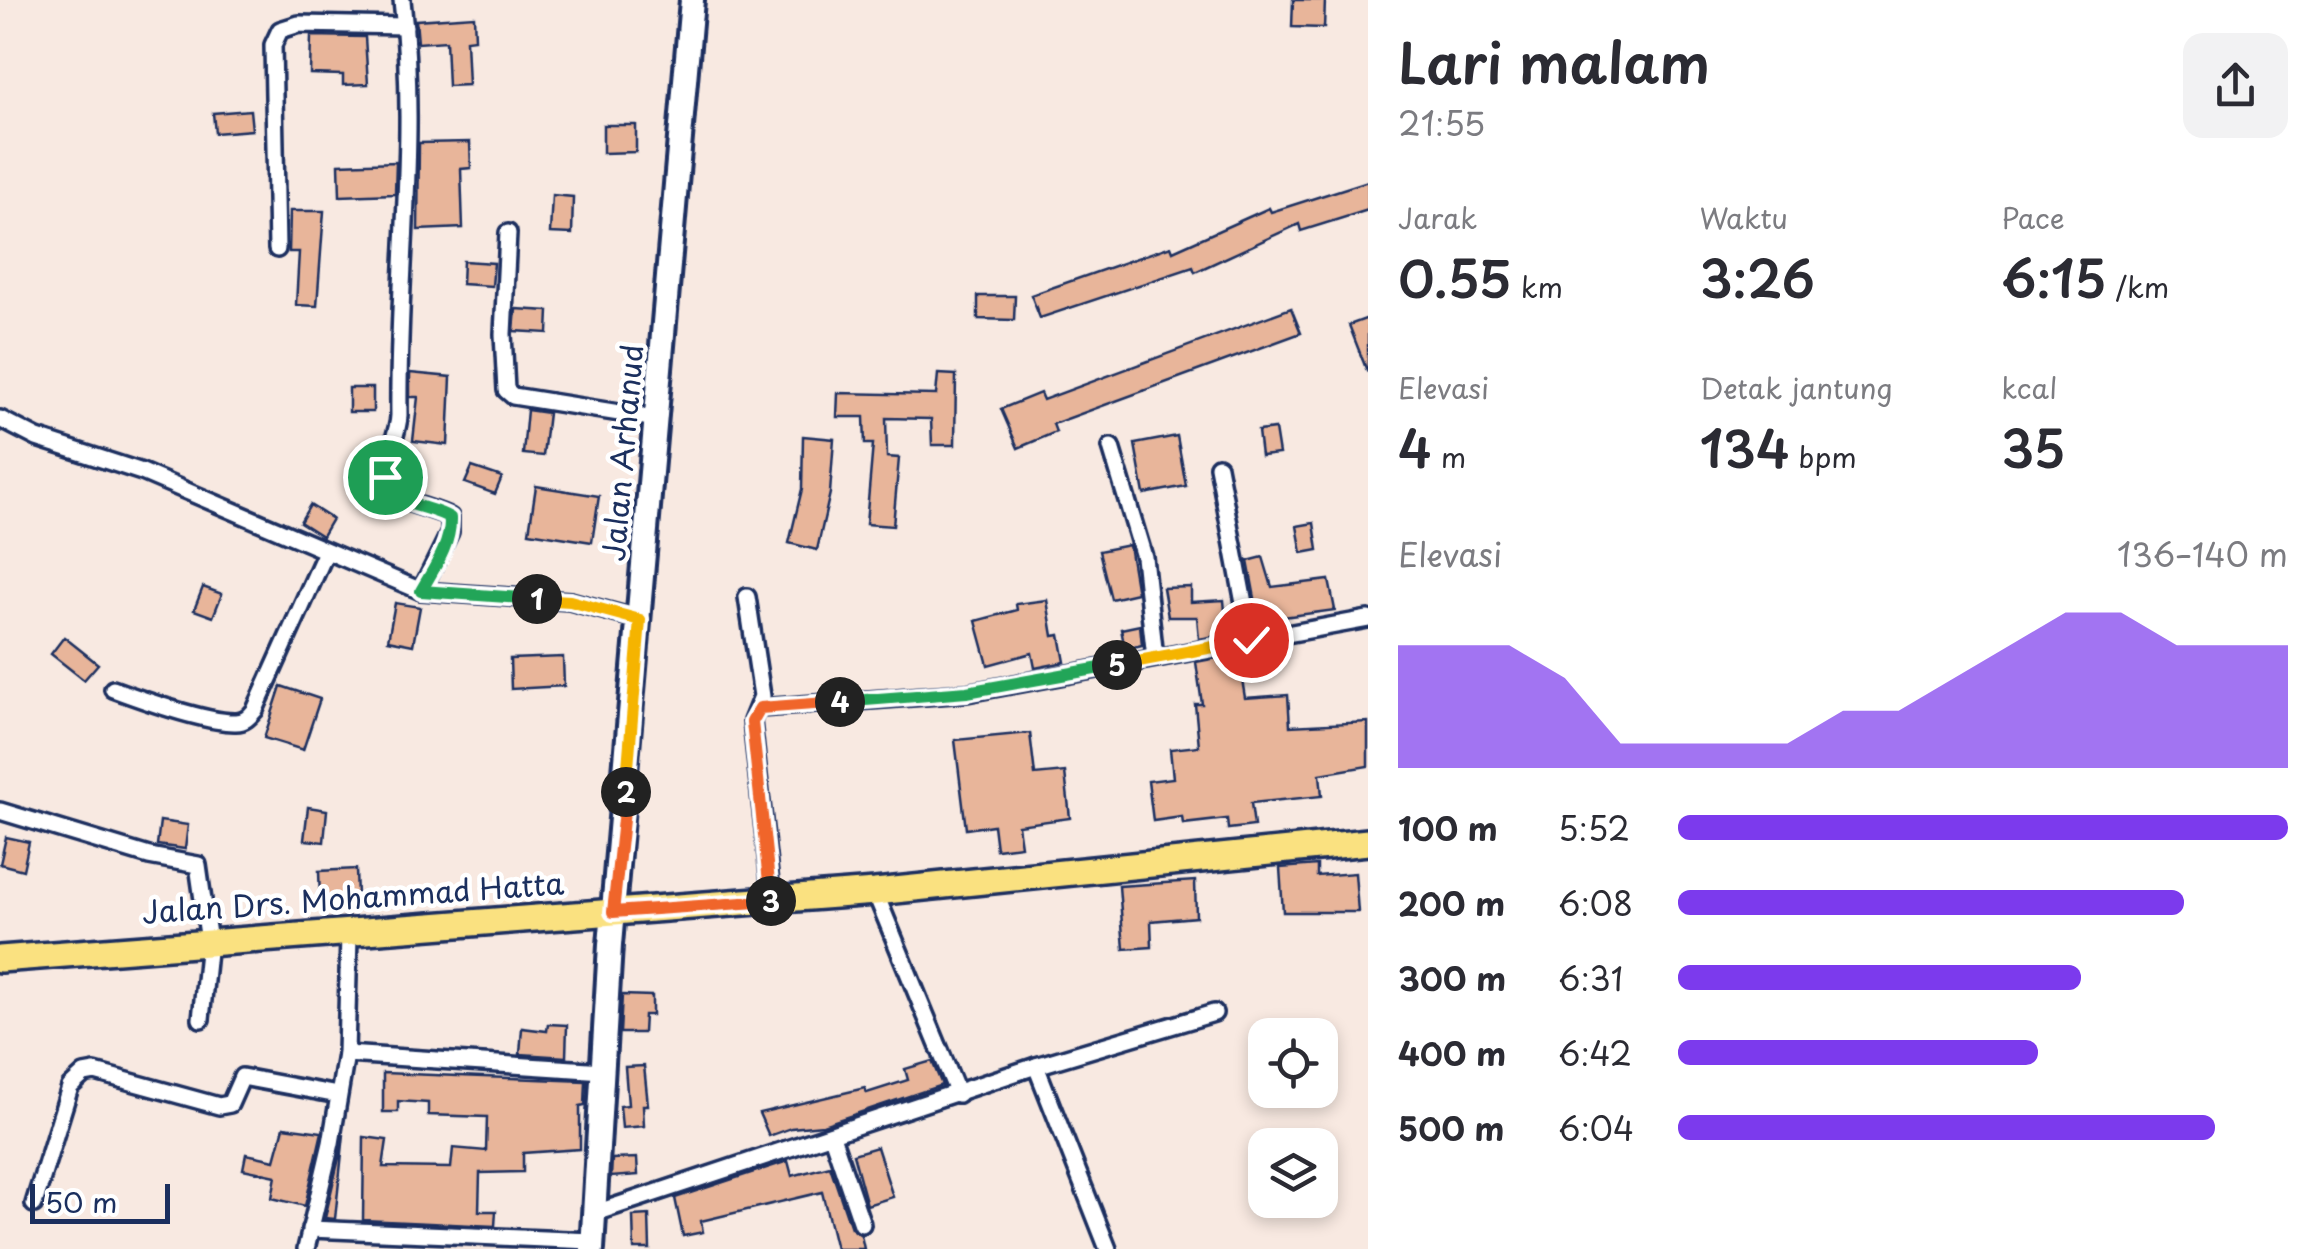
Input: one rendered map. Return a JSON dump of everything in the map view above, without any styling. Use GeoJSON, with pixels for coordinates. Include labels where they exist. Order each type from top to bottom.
{"type":"FeatureCollection","features":[{"type":"Feature","properties":{"kind":"main road","name":"Jalan Drs. Mohammad Hatta"},"geometry":{"type":"LineString","coordinates":[[0,959],[209,942],[350,936],[772,901],[1368,842]]}},
{"type":"Feature","properties":{"kind":"street"},"geometry":{"type":"LineString","coordinates":[[402,0],[407,229],[397,326],[399,423],[385,477],[387,488],[400,500],[422,504],[450,518],[450,532],[442,553],[421,591]]}},
{"type":"Feature","properties":{"kind":"street","name":"Jalan Arhanud"},"geometry":{"type":"LineString","coordinates":[[592,1245],[613,912],[692,0]]}},
{"type":"Feature","properties":{"kind":"street"},"geometry":{"type":"LineString","coordinates":[[277,249],[274,45],[280,30],[300,24],[405,26]]}},
{"type":"Feature","properties":{"kind":"street"},"geometry":{"type":"LineString","coordinates":[[508,233],[502,334],[506,390],[512,396],[657,419]]}},
{"type":"Feature","properties":{"kind":"street"},"geometry":{"type":"LineString","coordinates":[[0,419],[36,438],[142,472],[325,554],[421,591],[570,601],[640,620]]}},
{"type":"Feature","properties":{"kind":"street"},"geometry":{"type":"LineString","coordinates":[[1111,446],[1144,557],[1154,658]]}},
{"type":"Feature","properties":{"kind":"street"},"geometry":{"type":"LineString","coordinates":[[1218,466],[1251,640]]}},
{"type":"Feature","properties":{"kind":"street"},"geometry":{"type":"LineString","coordinates":[[113,689],[199,714],[246,720],[255,710],[325,554]]}},
{"type":"Feature","properties":{"kind":"street"},"geometry":{"type":"LineString","coordinates":[[747,597],[762,696],[752,722],[772,901]]}},
{"type":"Feature","properties":{"kind":"street"},"geometry":{"type":"LineString","coordinates":[[760,708],[967,692],[1368,619]]}},
{"type":"Feature","properties":{"kind":"street"},"geometry":{"type":"LineString","coordinates":[[0,811],[149,856],[198,866],[209,942],[201,1019]]}},
{"type":"Feature","properties":{"kind":"street"},"geometry":{"type":"LineString","coordinates":[[875,892],[958,1094]]}},
{"type":"Feature","properties":{"kind":"street"},"geometry":{"type":"LineString","coordinates":[[306,1249],[346,1054],[350,936]]}},
{"type":"Feature","properties":{"kind":"street"},"geometry":{"type":"LineString","coordinates":[[594,1213],[1036,1066],[1214,1012]]}},
{"type":"Feature","properties":{"kind":"street"},"geometry":{"type":"LineString","coordinates":[[346,1054],[604,1072]]}},
{"type":"Feature","properties":{"kind":"street"},"geometry":{"type":"LineString","coordinates":[[1036,1066],[1106,1241]]}},
{"type":"Feature","properties":{"kind":"street"},"geometry":{"type":"LineString","coordinates":[[34,1204],[70,1087],[84,1074],[94,1072],[219,1106],[230,1104],[242,1077],[338,1095]]}},
{"type":"Feature","properties":{"kind":"street"},"geometry":{"type":"LineString","coordinates":[[832,1136],[862,1224]]}},
{"type":"Feature","properties":{"kind":"street"},"geometry":{"type":"LineString","coordinates":[[310,1230],[381,1241],[592,1245]]}},
{"type":"Feature","properties":{"kind":"building"},"geometry":{"type":"Polygon","coordinates":[[[1293,0],[1325,0],[1324,28],[1292,27],[1293,0]]]}},
{"type":"Feature","properties":{"kind":"building"},"geometry":{"type":"Polygon","coordinates":[[[474,16],[475,39],[466,40],[468,85],[448,86],[446,41],[418,43],[416,20],[474,16]]]}},
{"type":"Feature","properties":{"kind":"building"},"geometry":{"type":"Polygon","coordinates":[[[311,36],[365,37],[368,84],[343,85],[343,75],[310,74],[311,36]]]}},
{"type":"Feature","properties":{"kind":"building"},"geometry":{"type":"Polygon","coordinates":[[[250,110],[252,130],[215,133],[213,113],[250,110]]]}},
{"type":"Feature","properties":{"kind":"building"},"geometry":{"type":"Polygon","coordinates":[[[603,125],[636,125],[636,152],[603,153],[603,125]]]}},
{"type":"Feature","properties":{"kind":"building"},"geometry":{"type":"Polygon","coordinates":[[[470,142],[471,168],[461,169],[463,228],[418,230],[419,143],[470,142]]]}},
{"type":"Feature","properties":{"kind":"building"},"geometry":{"type":"Polygon","coordinates":[[[396,162],[395,194],[340,196],[339,164],[396,162]]]}},
{"type":"Feature","properties":{"kind":"building"},"geometry":{"type":"Polygon","coordinates":[[[1368,181],[1368,210],[1301,231],[1299,224],[1195,272],[1193,267],[1040,318],[1031,295],[1171,246],[1173,251],[1269,208],[1271,212],[1368,181]]]}},
{"type":"Feature","properties":{"kind":"building"},"geometry":{"type":"Polygon","coordinates":[[[552,195],[573,197],[572,234],[550,233],[552,195]]]}},
{"type":"Feature","properties":{"kind":"building"},"geometry":{"type":"Polygon","coordinates":[[[290,211],[324,211],[317,306],[296,305],[299,252],[289,252],[290,211]]]}},
{"type":"Feature","properties":{"kind":"building"},"geometry":{"type":"Polygon","coordinates":[[[463,261],[494,263],[492,286],[462,284],[463,261]]]}},
{"type":"Feature","properties":{"kind":"building"},"geometry":{"type":"Polygon","coordinates":[[[978,296],[1015,296],[1014,320],[978,319],[978,296]]]}},
{"type":"Feature","properties":{"kind":"building"},"geometry":{"type":"Polygon","coordinates":[[[1291,308],[1301,333],[1053,424],[1056,432],[1018,448],[1001,409],[1040,393],[1043,400],[1291,308]]]}},
{"type":"Feature","properties":{"kind":"building"},"geometry":{"type":"Polygon","coordinates":[[[516,309],[549,311],[548,333],[514,331],[516,309]]]}},
{"type":"Feature","properties":{"kind":"building"},"geometry":{"type":"Polygon","coordinates":[[[1368,318],[1368,370],[1367,371],[1349,325],[1368,318]]]}},
{"type":"Feature","properties":{"kind":"building"},"geometry":{"type":"Polygon","coordinates":[[[410,373],[451,377],[448,445],[413,441],[418,397],[410,397],[410,373]]]}},
{"type":"Feature","properties":{"kind":"building"},"geometry":{"type":"Polygon","coordinates":[[[938,374],[956,375],[955,445],[932,445],[931,419],[886,418],[887,457],[899,458],[893,526],[866,524],[873,444],[865,444],[864,417],[837,417],[838,393],[936,395],[938,374]]]}},
{"type":"Feature","properties":{"kind":"building"},"geometry":{"type":"Polygon","coordinates":[[[349,388],[373,388],[373,412],[349,412],[349,388]]]}},
{"type":"Feature","properties":{"kind":"building"},"geometry":{"type":"Polygon","coordinates":[[[527,410],[548,413],[543,456],[523,454],[527,410]]]}},
{"type":"Feature","properties":{"kind":"building"},"geometry":{"type":"Polygon","coordinates":[[[1275,429],[1279,454],[1261,456],[1258,431],[1275,429]]]}},
{"type":"Feature","properties":{"kind":"building"},"geometry":{"type":"Polygon","coordinates":[[[803,436],[834,439],[830,493],[817,550],[789,543],[802,489],[803,436]]]}},
{"type":"Feature","properties":{"kind":"building"},"geometry":{"type":"Polygon","coordinates":[[[1177,436],[1186,486],[1144,494],[1135,444],[1177,436]]]}},
{"type":"Feature","properties":{"kind":"building"},"geometry":{"type":"Polygon","coordinates":[[[472,467],[502,477],[495,494],[465,483],[472,467]]]}},
{"type":"Feature","properties":{"kind":"building"},"geometry":{"type":"Polygon","coordinates":[[[536,486],[599,496],[592,542],[529,532],[536,486]]]}},
{"type":"Feature","properties":{"kind":"building"},"geometry":{"type":"Polygon","coordinates":[[[310,505],[332,519],[322,536],[300,522],[310,505]]]}},
{"type":"Feature","properties":{"kind":"building"},"geometry":{"type":"Polygon","coordinates":[[[1314,523],[1318,550],[1302,553],[1297,526],[1314,523]]]}},
{"type":"Feature","properties":{"kind":"building"},"geometry":{"type":"Polygon","coordinates":[[[1129,545],[1137,593],[1111,599],[1099,551],[1129,545]]]}},
{"type":"Feature","properties":{"kind":"building"},"geometry":{"type":"Polygon","coordinates":[[[1263,557],[1272,587],[1329,580],[1335,610],[1276,618],[1260,625],[1248,561],[1263,557]]]}},
{"type":"Feature","properties":{"kind":"building"},"geometry":{"type":"Polygon","coordinates":[[[203,587],[222,594],[213,617],[194,610],[203,587]]]}},
{"type":"Feature","properties":{"kind":"building"},"geometry":{"type":"Polygon","coordinates":[[[1191,587],[1191,602],[1224,600],[1227,634],[1199,639],[1197,617],[1168,617],[1163,588],[1191,587]]]}},
{"type":"Feature","properties":{"kind":"building"},"geometry":{"type":"Polygon","coordinates":[[[1047,600],[1053,636],[1060,635],[1065,662],[1035,668],[1032,653],[988,665],[976,621],[1017,610],[1016,604],[1047,600]]]}},
{"type":"Feature","properties":{"kind":"building"},"geometry":{"type":"Polygon","coordinates":[[[395,603],[420,607],[413,645],[388,640],[395,603]]]}},
{"type":"Feature","properties":{"kind":"building"},"geometry":{"type":"Polygon","coordinates":[[[1140,625],[1142,645],[1125,649],[1121,629],[1140,625]]]}},
{"type":"Feature","properties":{"kind":"building"},"geometry":{"type":"Polygon","coordinates":[[[64,637],[98,664],[84,680],[51,654],[64,637]]]}},
{"type":"Feature","properties":{"kind":"building"},"geometry":{"type":"Polygon","coordinates":[[[1238,654],[1245,698],[1288,695],[1290,726],[1368,722],[1368,766],[1320,774],[1322,796],[1251,803],[1254,826],[1228,829],[1227,819],[1183,824],[1182,817],[1153,821],[1148,781],[1173,778],[1170,749],[1199,746],[1195,704],[1202,704],[1196,662],[1238,654]]]}},
{"type":"Feature","properties":{"kind":"building"},"geometry":{"type":"Polygon","coordinates":[[[563,657],[564,686],[511,689],[510,659],[563,657]]]}},
{"type":"Feature","properties":{"kind":"building"},"geometry":{"type":"Polygon","coordinates":[[[281,686],[320,699],[303,750],[264,738],[281,686]]]}},
{"type":"Feature","properties":{"kind":"building"},"geometry":{"type":"Polygon","coordinates":[[[1030,733],[1035,775],[1065,772],[1070,818],[1018,825],[1021,846],[996,849],[993,825],[966,829],[955,740],[1030,733]]]}},
{"type":"Feature","properties":{"kind":"building"},"geometry":{"type":"Polygon","coordinates":[[[308,807],[327,810],[324,842],[304,840],[308,807]]]}},
{"type":"Feature","properties":{"kind":"building"},"geometry":{"type":"Polygon","coordinates":[[[160,821],[188,825],[185,849],[157,845],[160,821]]]}},
{"type":"Feature","properties":{"kind":"building"},"geometry":{"type":"Polygon","coordinates":[[[6,837],[29,842],[23,870],[0,864],[6,837]]]}},
{"type":"Feature","properties":{"kind":"building"},"geometry":{"type":"Polygon","coordinates":[[[1317,865],[1317,876],[1355,873],[1358,912],[1283,912],[1280,868],[1317,865]]]}},
{"type":"Feature","properties":{"kind":"building"},"geometry":{"type":"Polygon","coordinates":[[[356,869],[357,897],[320,899],[319,871],[356,869]]]}},
{"type":"Feature","properties":{"kind":"building"},"geometry":{"type":"Polygon","coordinates":[[[1195,881],[1196,917],[1151,921],[1152,947],[1124,949],[1119,886],[1195,881]]]}},
{"type":"Feature","properties":{"kind":"building"},"geometry":{"type":"Polygon","coordinates":[[[622,995],[652,996],[652,1015],[644,1015],[643,1033],[620,1033],[622,995]]]}},
{"type":"Feature","properties":{"kind":"building"},"geometry":{"type":"Polygon","coordinates":[[[548,1024],[567,1025],[566,1057],[520,1054],[522,1028],[547,1031],[548,1024]]]}},
{"type":"Feature","properties":{"kind":"building"},"geometry":{"type":"Polygon","coordinates":[[[932,1061],[942,1085],[823,1125],[791,1128],[769,1136],[759,1113],[865,1088],[867,1093],[908,1080],[905,1069],[932,1061]]]}},
{"type":"Feature","properties":{"kind":"building"},"geometry":{"type":"Polygon","coordinates":[[[644,1066],[648,1105],[643,1105],[644,1126],[622,1128],[620,1106],[628,1105],[625,1067],[644,1066]]]}},
{"type":"Feature","properties":{"kind":"building"},"geometry":{"type":"Polygon","coordinates":[[[383,1073],[586,1081],[585,1105],[580,1106],[580,1149],[523,1153],[523,1172],[480,1173],[479,1211],[496,1211],[495,1226],[363,1220],[364,1137],[387,1140],[383,1167],[451,1168],[453,1148],[486,1151],[487,1117],[428,1115],[428,1103],[398,1101],[398,1112],[383,1112],[383,1073]]]}},
{"type":"Feature","properties":{"kind":"building"},"geometry":{"type":"Polygon","coordinates":[[[284,1127],[322,1132],[305,1206],[272,1198],[276,1176],[243,1169],[246,1154],[275,1160],[284,1127]]]}},
{"type":"Feature","properties":{"kind":"building"},"geometry":{"type":"Polygon","coordinates":[[[344,1134],[335,1219],[325,1218],[342,1145],[344,1134]]]}},
{"type":"Feature","properties":{"kind":"building"},"geometry":{"type":"Polygon","coordinates":[[[877,1147],[893,1197],[867,1205],[853,1154],[877,1147]]]}},
{"type":"Feature","properties":{"kind":"building"},"geometry":{"type":"Polygon","coordinates":[[[637,1158],[638,1175],[611,1177],[612,1159],[637,1158]]]}},
{"type":"Feature","properties":{"kind":"building"},"geometry":{"type":"Polygon","coordinates":[[[788,1161],[792,1176],[830,1166],[851,1228],[861,1235],[864,1249],[836,1249],[822,1192],[701,1221],[703,1232],[683,1236],[675,1198],[788,1161]]]}},
{"type":"Feature","properties":{"kind":"building"},"geometry":{"type":"Polygon","coordinates":[[[649,1215],[650,1249],[634,1249],[633,1216],[649,1215]]]}},
{"type":"Feature","properties":{"kind":"route"},"geometry":{"type":"LineString","coordinates":[[385,477],[392,496],[438,510],[450,518],[450,532],[442,553],[421,591],[570,601],[640,620],[613,912],[772,901],[752,722],[760,708],[967,692],[1251,640]]}}]}
